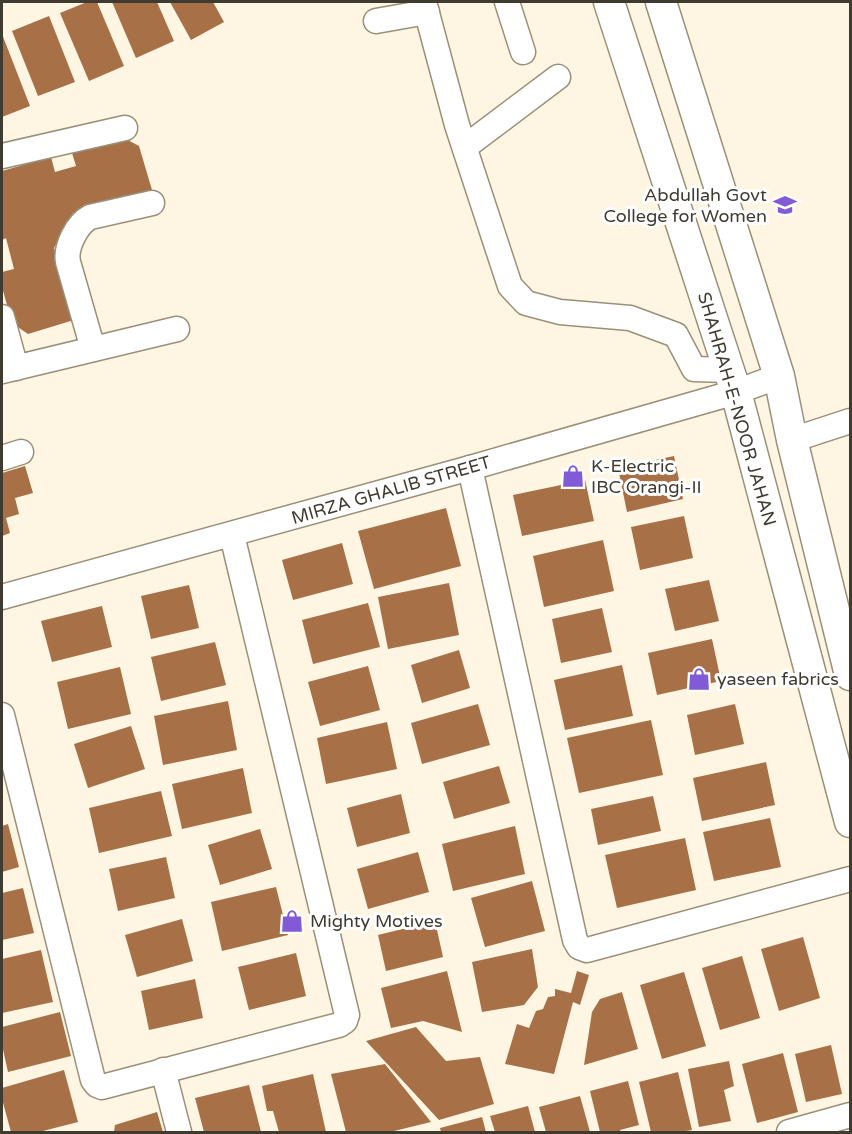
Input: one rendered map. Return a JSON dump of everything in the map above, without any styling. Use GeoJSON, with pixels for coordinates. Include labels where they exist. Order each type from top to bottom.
{"type":"FeatureCollection","features":[{"type":"Feature","properties":{"kind":"main road","name":"SHAHRAH-E-NOOR JAHAN"},"geometry":{"type":"LineString","coordinates":[[609,2],[732,381],[850,822]]}},
{"type":"Feature","properties":{"kind":"main road"},"geometry":{"type":"LineString","coordinates":[[661,2],[779,376],[792,440],[850,675]]}},
{"type":"Feature","properties":{"kind":"street"},"geometry":{"type":"LineString","coordinates":[[507,2],[523,52]]}},
{"type":"Feature","properties":{"kind":"street"},"geometry":{"type":"LineString","coordinates":[[376,21],[426,7],[457,125],[510,286],[526,303],[560,312],[630,318],[676,335],[694,369],[732,381]]}},
{"type":"Feature","properties":{"kind":"street"},"geometry":{"type":"LineString","coordinates":[[465,147],[558,77]]}},
{"type":"Feature","properties":{"kind":"street"},"geometry":{"type":"LineString","coordinates":[[2,156],[125,128]]}},
{"type":"Feature","properties":{"kind":"street"},"geometry":{"type":"LineString","coordinates":[[93,349],[67,256],[68,248],[82,223],[90,217],[152,203]]}},
{"type":"Feature","properties":{"kind":"street"},"geometry":{"type":"LineString","coordinates":[[2,317],[9,370],[177,329]]}},
{"type":"Feature","properties":{"kind":"street","name":"MIRZA GHALIB STREET"},"geometry":{"type":"LineString","coordinates":[[2,597],[470,468],[732,381],[779,376]]}},
{"type":"Feature","properties":{"kind":"street"},"geometry":{"type":"LineString","coordinates":[[792,440],[850,421]]}},
{"type":"Feature","properties":{"kind":"street"},"geometry":{"type":"LineString","coordinates":[[470,468],[575,940],[579,947],[587,950],[850,879]]}},
{"type":"Feature","properties":{"kind":"street"},"geometry":{"type":"LineString","coordinates":[[2,715],[93,1080],[97,1085],[102,1087],[339,1025],[345,1021],[347,1015],[232,535]]}},
{"type":"Feature","properties":{"kind":"street"},"geometry":{"type":"LineString","coordinates":[[163,1070],[179,1132]]}},
{"type":"Feature","properties":{"kind":"street"},"geometry":{"type":"LineString","coordinates":[[789,1132],[850,1115]]}},
{"type":"Feature","properties":{"kind":"building"},"geometry":{"type":"Polygon","coordinates":[[[87,2],[97,2],[124,66],[89,81],[60,13],[87,2]]]}},
{"type":"Feature","properties":{"kind":"building"},"geometry":{"type":"Polygon","coordinates":[[[112,2],[157,2],[174,41],[136,58],[112,2]]]}},
{"type":"Feature","properties":{"kind":"building"},"geometry":{"type":"Polygon","coordinates":[[[170,2],[213,2],[224,22],[191,40],[170,2]]]}},
{"type":"Feature","properties":{"kind":"building"},"geometry":{"type":"Polygon","coordinates":[[[49,16],[75,82],[38,96],[12,31],[49,16]]]}},
{"type":"Feature","properties":{"kind":"building"},"geometry":{"type":"Polygon","coordinates":[[[2,34],[30,106],[2,117],[2,34]]]}},
{"type":"Feature","properties":{"kind":"building"},"geometry":{"type":"Polygon","coordinates":[[[124,138],[139,146],[152,190],[73,213],[54,248],[74,320],[28,334],[12,323],[2,287],[2,272],[14,269],[6,238],[2,240],[2,171],[51,157],[55,172],[76,166],[72,153],[124,138]]]}},
{"type":"Feature","properties":{"kind":"building"},"geometry":{"type":"Polygon","coordinates":[[[674,456],[683,499],[627,512],[618,468],[674,456]]]}},
{"type":"Feature","properties":{"kind":"building"},"geometry":{"type":"Polygon","coordinates":[[[25,466],[33,493],[15,498],[19,514],[6,518],[10,533],[2,536],[2,473],[25,466]]]}},
{"type":"Feature","properties":{"kind":"building"},"geometry":{"type":"Polygon","coordinates":[[[585,480],[594,521],[522,536],[513,495],[585,480]]]}},
{"type":"Feature","properties":{"kind":"building"},"geometry":{"type":"Polygon","coordinates":[[[446,508],[461,566],[374,589],[358,531],[446,508]]]}},
{"type":"Feature","properties":{"kind":"building"},"geometry":{"type":"Polygon","coordinates":[[[684,516],[693,558],[640,570],[631,527],[684,516]]]}},
{"type":"Feature","properties":{"kind":"building"},"geometry":{"type":"Polygon","coordinates":[[[603,540],[614,591],[544,607],[533,556],[603,540]]]}},
{"type":"Feature","properties":{"kind":"building"},"geometry":{"type":"Polygon","coordinates":[[[342,543],[353,584],[293,600],[282,560],[342,543]]]}},
{"type":"Feature","properties":{"kind":"building"},"geometry":{"type":"Polygon","coordinates":[[[709,580],[719,621],[675,631],[665,589],[709,580]]]}},
{"type":"Feature","properties":{"kind":"building"},"geometry":{"type":"Polygon","coordinates":[[[449,583],[459,635],[388,649],[378,597],[449,583]]]}},
{"type":"Feature","properties":{"kind":"building"},"geometry":{"type":"Polygon","coordinates":[[[189,585],[199,628],[151,639],[141,596],[189,585]]]}},
{"type":"Feature","properties":{"kind":"building"},"geometry":{"type":"Polygon","coordinates":[[[368,603],[380,647],[313,664],[302,620],[368,603]]]}},
{"type":"Feature","properties":{"kind":"building"},"geometry":{"type":"Polygon","coordinates":[[[102,606],[112,647],[52,662],[41,621],[102,606]]]}},
{"type":"Feature","properties":{"kind":"building"},"geometry":{"type":"Polygon","coordinates":[[[602,608],[612,652],[561,663],[552,619],[602,608]]]}},
{"type":"Feature","properties":{"kind":"building"},"geometry":{"type":"Polygon","coordinates":[[[712,639],[721,681],[657,695],[648,653],[712,639]]]}},
{"type":"Feature","properties":{"kind":"building"},"geometry":{"type":"Polygon","coordinates":[[[215,642],[226,685],[161,701],[151,657],[215,642]]]}},
{"type":"Feature","properties":{"kind":"building"},"geometry":{"type":"Polygon","coordinates":[[[459,650],[470,688],[422,703],[411,665],[459,650]]]}},
{"type":"Feature","properties":{"kind":"building"},"geometry":{"type":"Polygon","coordinates":[[[622,665],[633,716],[565,730],[554,680],[622,665]]]}},
{"type":"Feature","properties":{"kind":"building"},"geometry":{"type":"Polygon","coordinates":[[[368,666],[380,710],[320,726],[308,682],[368,666]]]}},
{"type":"Feature","properties":{"kind":"building"},"geometry":{"type":"Polygon","coordinates":[[[120,667],[131,714],[68,729],[57,682],[120,667]]]}},
{"type":"Feature","properties":{"kind":"building"},"geometry":{"type":"Polygon","coordinates":[[[228,701],[237,750],[163,765],[154,716],[228,701]]]}},
{"type":"Feature","properties":{"kind":"building"},"geometry":{"type":"Polygon","coordinates":[[[478,704],[490,745],[422,764],[411,723],[478,704]]]}},
{"type":"Feature","properties":{"kind":"building"},"geometry":{"type":"Polygon","coordinates":[[[735,704],[744,744],[695,755],[687,715],[735,704]]]}},
{"type":"Feature","properties":{"kind":"building"},"geometry":{"type":"Polygon","coordinates":[[[651,720],[663,775],[579,793],[567,738],[651,720]]]}},
{"type":"Feature","properties":{"kind":"building"},"geometry":{"type":"Polygon","coordinates":[[[387,722],[397,769],[326,784],[317,738],[387,722]]]}},
{"type":"Feature","properties":{"kind":"building"},"geometry":{"type":"Polygon","coordinates":[[[131,726],[145,769],[88,788],[74,744],[131,726]]]}},
{"type":"Feature","properties":{"kind":"building"},"geometry":{"type":"Polygon","coordinates":[[[766,762],[775,805],[702,821],[693,778],[766,762]]]}},
{"type":"Feature","properties":{"kind":"building"},"geometry":{"type":"Polygon","coordinates":[[[499,766],[510,803],[454,819],[443,782],[499,766]]]}},
{"type":"Feature","properties":{"kind":"building"},"geometry":{"type":"Polygon","coordinates":[[[243,768],[252,813],[182,829],[172,784],[243,768]]]}},
{"type":"Feature","properties":{"kind":"building"},"geometry":{"type":"Polygon","coordinates":[[[161,791],[172,836],[99,853],[89,808],[161,791]]]}},
{"type":"Feature","properties":{"kind":"building"},"geometry":{"type":"Polygon","coordinates":[[[401,794],[410,833],[357,847],[347,808],[401,794]]]}},
{"type":"Feature","properties":{"kind":"building"},"geometry":{"type":"Polygon","coordinates":[[[653,796],[661,831],[598,845],[591,809],[653,796]]]}},
{"type":"Feature","properties":{"kind":"building"},"geometry":{"type":"Polygon","coordinates":[[[770,818],[781,867],[714,881],[703,832],[770,818]]]}},
{"type":"Feature","properties":{"kind":"building"},"geometry":{"type":"Polygon","coordinates":[[[8,824],[19,867],[2,872],[2,826],[8,824]]]}},
{"type":"Feature","properties":{"kind":"building"},"geometry":{"type":"Polygon","coordinates":[[[515,826],[525,874],[453,891],[442,844],[515,826]]]}},
{"type":"Feature","properties":{"kind":"building"},"geometry":{"type":"Polygon","coordinates":[[[260,829],[272,869],[220,885],[208,845],[260,829]]]}},
{"type":"Feature","properties":{"kind":"building"},"geometry":{"type":"Polygon","coordinates":[[[685,838],[696,890],[617,908],[605,855],[685,838]]]}},
{"type":"Feature","properties":{"kind":"building"},"geometry":{"type":"Polygon","coordinates":[[[418,852],[429,892],[368,909],[357,869],[418,852]]]}},
{"type":"Feature","properties":{"kind":"building"},"geometry":{"type":"Polygon","coordinates":[[[166,857],[175,898],[118,911],[109,869],[166,857]]]}},
{"type":"Feature","properties":{"kind":"building"},"geometry":{"type":"Polygon","coordinates":[[[532,881],[545,931],[485,947],[471,898],[532,881]]]}},
{"type":"Feature","properties":{"kind":"building"},"geometry":{"type":"Polygon","coordinates":[[[276,887],[288,935],[222,951],[211,902],[276,887]]]}},
{"type":"Feature","properties":{"kind":"building"},"geometry":{"type":"Polygon","coordinates":[[[23,888],[34,933],[2,940],[2,893],[23,888]]]}},
{"type":"Feature","properties":{"kind":"building"},"geometry":{"type":"Polygon","coordinates":[[[182,919],[193,961],[137,977],[125,935],[182,919]]]}},
{"type":"Feature","properties":{"kind":"building"},"geometry":{"type":"Polygon","coordinates":[[[435,921],[443,957],[386,971],[378,935],[435,921]]]}},
{"type":"Feature","properties":{"kind":"building"},"geometry":{"type":"Polygon","coordinates":[[[803,937],[820,998],[779,1011],[761,949],[803,937]]]}},
{"type":"Feature","properties":{"kind":"building"},"geometry":{"type":"Polygon","coordinates":[[[532,949],[538,987],[524,1005],[482,1012],[472,962],[532,949]]]}},
{"type":"Feature","properties":{"kind":"building"},"geometry":{"type":"Polygon","coordinates":[[[41,950],[53,1002],[2,1013],[2,959],[41,950]]]}},
{"type":"Feature","properties":{"kind":"building"},"geometry":{"type":"Polygon","coordinates":[[[296,953],[306,996],[249,1010],[238,967],[296,953]]]}},
{"type":"Feature","properties":{"kind":"building"},"geometry":{"type":"Polygon","coordinates":[[[742,956],[760,1018],[720,1030],[702,968],[742,956]]]}},
{"type":"Feature","properties":{"kind":"building"},"geometry":{"type":"Polygon","coordinates":[[[447,971],[462,1032],[423,1021],[391,1028],[381,988],[447,971]]]}},
{"type":"Feature","properties":{"kind":"building"},"geometry":{"type":"Polygon","coordinates":[[[577,971],[589,975],[580,1005],[573,1002],[554,1074],[505,1064],[517,1024],[529,1028],[536,1011],[543,1009],[548,997],[555,996],[555,989],[571,993],[577,971]]]}},
{"type":"Feature","properties":{"kind":"building"},"geometry":{"type":"Polygon","coordinates":[[[684,972],[706,1046],[662,1059],[640,985],[684,972]]]}},
{"type":"Feature","properties":{"kind":"building"},"geometry":{"type":"Polygon","coordinates":[[[195,979],[203,1018],[149,1030],[141,991],[195,979]]]}},
{"type":"Feature","properties":{"kind":"building"},"geometry":{"type":"Polygon","coordinates":[[[622,992],[638,1049],[584,1065],[592,1012],[600,999],[622,992]]]}},
{"type":"Feature","properties":{"kind":"building"},"geometry":{"type":"Polygon","coordinates":[[[60,1012],[71,1056],[8,1072],[2,1045],[2,1027],[60,1012]]]}},
{"type":"Feature","properties":{"kind":"building"},"geometry":{"type":"Polygon","coordinates":[[[416,1027],[446,1061],[480,1057],[494,1104],[439,1120],[366,1041],[416,1027]]]}},
{"type":"Feature","properties":{"kind":"building"},"geometry":{"type":"Polygon","coordinates":[[[831,1045],[842,1094],[806,1102],[795,1054],[831,1045]]]}},
{"type":"Feature","properties":{"kind":"building"},"geometry":{"type":"Polygon","coordinates":[[[783,1053],[798,1112],[757,1123],[742,1064],[783,1053]]]}},
{"type":"Feature","properties":{"kind":"building"},"geometry":{"type":"Polygon","coordinates":[[[729,1061],[734,1086],[724,1090],[731,1121],[699,1127],[688,1069],[729,1061]]]}},
{"type":"Feature","properties":{"kind":"building"},"geometry":{"type":"Polygon","coordinates":[[[385,1064],[431,1122],[390,1132],[346,1132],[331,1074],[385,1064]]]}},
{"type":"Feature","properties":{"kind":"building"},"geometry":{"type":"Polygon","coordinates":[[[64,1070],[78,1122],[39,1132],[11,1132],[2,1099],[2,1088],[64,1070]]]}},
{"type":"Feature","properties":{"kind":"building"},"geometry":{"type":"Polygon","coordinates":[[[678,1072],[692,1130],[651,1132],[639,1082],[678,1072]]]}},
{"type":"Feature","properties":{"kind":"building"},"geometry":{"type":"Polygon","coordinates":[[[313,1074],[326,1132],[279,1132],[273,1111],[267,1111],[262,1086],[313,1074]]]}},
{"type":"Feature","properties":{"kind":"building"},"geometry":{"type":"Polygon","coordinates":[[[628,1081],[639,1125],[620,1130],[621,1132],[600,1132],[590,1091],[628,1081]]]}},
{"type":"Feature","properties":{"kind":"building"},"geometry":{"type":"Polygon","coordinates":[[[249,1085],[261,1132],[204,1132],[195,1098],[249,1085]]]}},
{"type":"Feature","properties":{"kind":"building"},"geometry":{"type":"Polygon","coordinates":[[[580,1096],[590,1132],[546,1132],[539,1107],[580,1096]]]}},
{"type":"Feature","properties":{"kind":"building"},"geometry":{"type":"Polygon","coordinates":[[[528,1106],[535,1132],[495,1132],[490,1116],[528,1106]]]}},
{"type":"Feature","properties":{"kind":"building"},"geometry":{"type":"Polygon","coordinates":[[[157,1112],[163,1132],[114,1132],[115,1125],[157,1112]]]}},
{"type":"Feature","properties":{"kind":"building"},"geometry":{"type":"Polygon","coordinates":[[[482,1117],[486,1132],[441,1132],[440,1128],[482,1117]]]}},
{"type":"Feature","properties":{"kind":"place","name":"Abdullah Govt College for Women"},"geometry":{"type":"Point","coordinates":[785,205]}},
{"type":"Feature","properties":{"kind":"place","name":"K-Electric IBC Orangi-II"},"geometry":{"type":"Point","coordinates":[573,476]}},
{"type":"Feature","properties":{"kind":"place","name":"yaseen fabrics"},"geometry":{"type":"Point","coordinates":[699,679]}},
{"type":"Feature","properties":{"kind":"place","name":"Mighty Motives"},"geometry":{"type":"Point","coordinates":[292,921]}}]}
